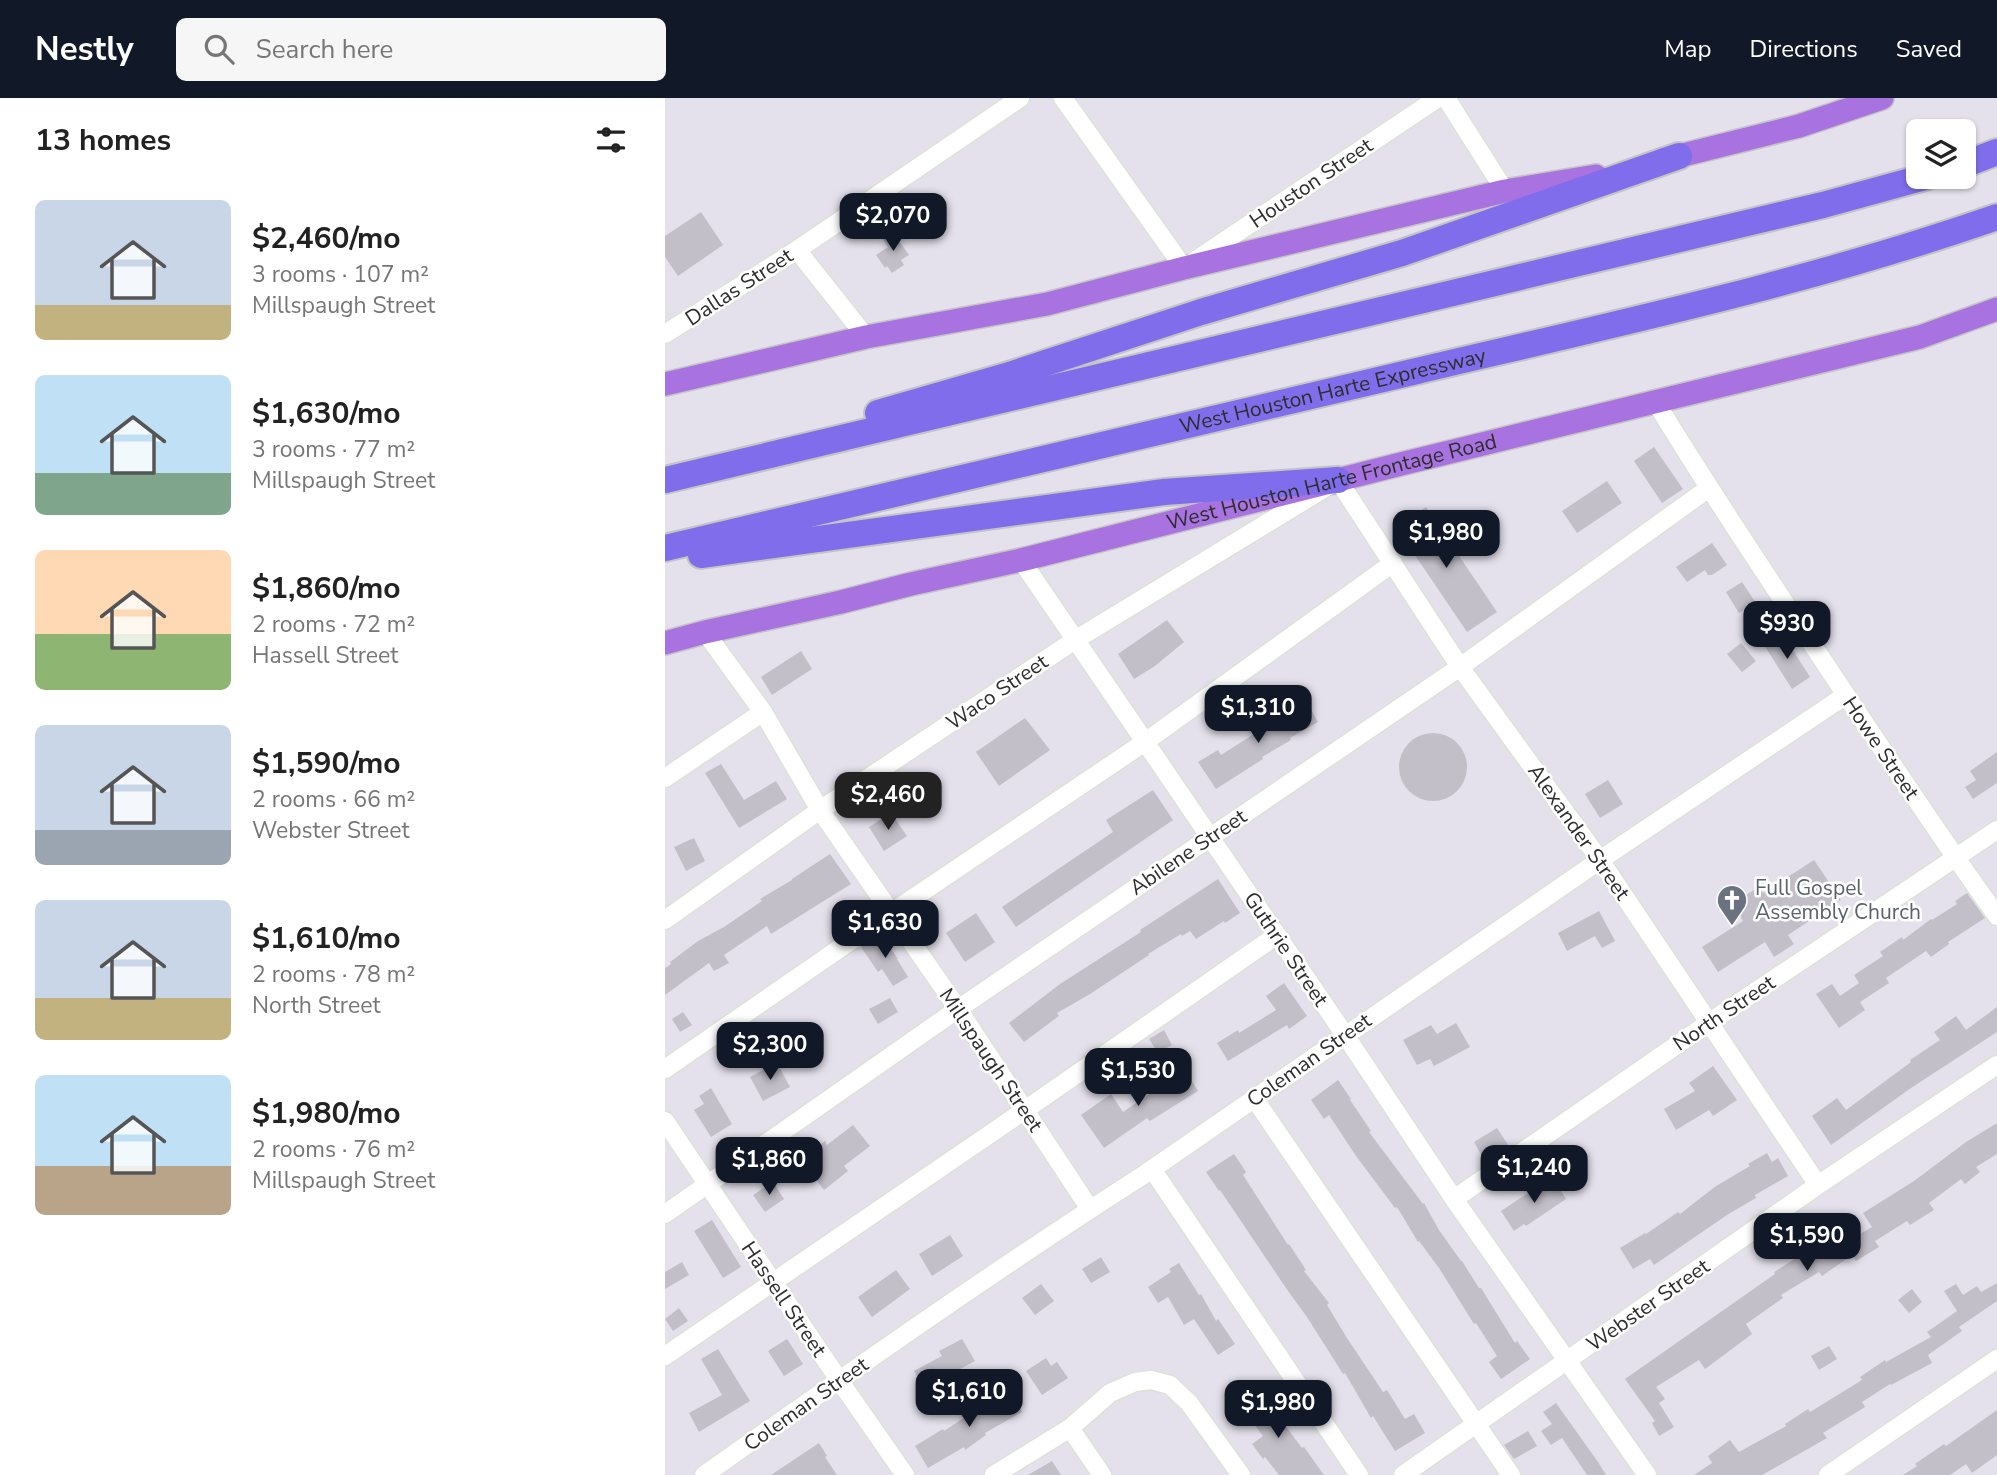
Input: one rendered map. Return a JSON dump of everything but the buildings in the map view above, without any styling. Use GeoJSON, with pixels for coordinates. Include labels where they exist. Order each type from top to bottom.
{"type":"FeatureCollection","features":[{"type":"Feature","properties":{"kind":"highway"},"geometry":{"type":"LineString","coordinates":[[1976,160],[1997,152]]}},
{"type":"Feature","properties":{"kind":"highway"},"geometry":{"type":"LineString","coordinates":[[665,478],[1006,376],[1201,312],[1402,253],[1679,156]]}},
{"type":"Feature","properties":{"kind":"highway"},"geometry":{"type":"LineString","coordinates":[[665,478],[1823,205],[1906,182]]}},
{"type":"Feature","properties":{"kind":"highway","name":"West Houston Harte Expressway"},"geometry":{"type":"LineString","coordinates":[[665,548],[1671,311],[1843,265],[1997,217]]}},
{"type":"Feature","properties":{"kind":"highway"},"geometry":{"type":"LineString","coordinates":[[665,560],[1164,492],[1338,480]]}},
{"type":"Feature","properties":{"kind":"main road"},"geometry":{"type":"LineString","coordinates":[[665,384],[866,337],[1047,304],[1184,268],[1505,191],[1579,180],[1799,127],[1882,98]]}},
{"type":"Feature","properties":{"kind":"main road","name":"West Houston Harte Frontage Road"},"geometry":{"type":"LineString","coordinates":[[665,643],[1021,560],[1920,337],[1997,309]]}},
{"type":"Feature","properties":{"kind":"street","name":"Dallas Street"},"geometry":{"type":"LineString","coordinates":[[665,334],[797,250],[1020,98]]}},
{"type":"Feature","properties":{"kind":"street"},"geometry":{"type":"LineString","coordinates":[[1063,98],[1184,268]]}},
{"type":"Feature","properties":{"kind":"street","name":"Houston Street"},"geometry":{"type":"LineString","coordinates":[[1184,268],[1438,98]]}},
{"type":"Feature","properties":{"kind":"street"},"geometry":{"type":"LineString","coordinates":[[1446,98],[1505,191]]}},
{"type":"Feature","properties":{"kind":"street"},"geometry":{"type":"LineString","coordinates":[[797,250],[866,337]]}},
{"type":"Feature","properties":{"kind":"street","name":"Howe Street"},"geometry":{"type":"LineString","coordinates":[[1655,401],[1709,488],[1846,695],[1997,916]]}},
{"type":"Feature","properties":{"kind":"street","name":"Alexander Street"},"geometry":{"type":"LineString","coordinates":[[1338,480],[1461,667],[1600,860],[1818,1185]]}},
{"type":"Feature","properties":{"kind":"street","name":"Waco Street"},"geometry":{"type":"LineString","coordinates":[[665,920],[820,810],[1075,640],[1338,480]]}},
{"type":"Feature","properties":{"kind":"street","name":"Abilene Street"},"geometry":{"type":"LineString","coordinates":[[665,1214],[958,1009],[1461,667],[1709,488]]}},
{"type":"Feature","properties":{"kind":"street","name":"Guthrie Street"},"geometry":{"type":"LineString","coordinates":[[1021,560],[1454,1199],[1647,1475]]}},
{"type":"Feature","properties":{"kind":"street"},"geometry":{"type":"LineString","coordinates":[[665,1069],[1145,743],[1393,563]]}},
{"type":"Feature","properties":{"kind":"street","name":"Millspaugh Street"},"geometry":{"type":"LineString","coordinates":[[705,632],[763,712],[820,810],[958,1009],[1090,1209]]}},
{"type":"Feature","properties":{"kind":"street","name":"Coleman Street"},"geometry":{"type":"LineString","coordinates":[[704,1475],[1600,860],[1846,695]]}},
{"type":"Feature","properties":{"kind":"street"},"geometry":{"type":"LineString","coordinates":[[665,778],[763,712]]}},
{"type":"Feature","properties":{"kind":"street","name":"North Street"},"geometry":{"type":"LineString","coordinates":[[1454,1199],[1710,1022],[1997,830]]}},
{"type":"Feature","properties":{"kind":"street"},"geometry":{"type":"LineString","coordinates":[[665,1356],[1276,935]]}},
{"type":"Feature","properties":{"kind":"street","name":"Webster Street"},"geometry":{"type":"LineString","coordinates":[[1403,1475],[1818,1185],[1997,1065]]}},
{"type":"Feature","properties":{"kind":"street"},"geometry":{"type":"LineString","coordinates":[[1254,1098],[1511,1475]]}},
{"type":"Feature","properties":{"kind":"street","name":"Hassell Street"},"geometry":{"type":"LineString","coordinates":[[665,1121],[905,1475]]}},
{"type":"Feature","properties":{"kind":"street"},"geometry":{"type":"LineString","coordinates":[[1152,1169],[1359,1475]]}},
{"type":"Feature","properties":{"kind":"street"},"geometry":{"type":"LineString","coordinates":[[1828,1475],[1997,1359]]}},
{"type":"Feature","properties":{"kind":"street"},"geometry":{"type":"LineString","coordinates":[[994,1475],[1070,1427],[1111,1393],[1135,1382],[1151,1380],[1170,1385],[1189,1403],[1241,1475]]}},
{"type":"Feature","properties":{"kind":"street"},"geometry":{"type":"LineString","coordinates":[[1070,1427],[1102,1475]]}},
{"type":"Feature","properties":{"kind":"place","name":"Full Gospel Assembly Church"},"geometry":{"type":"Point","coordinates":[1732,927]}}]}
